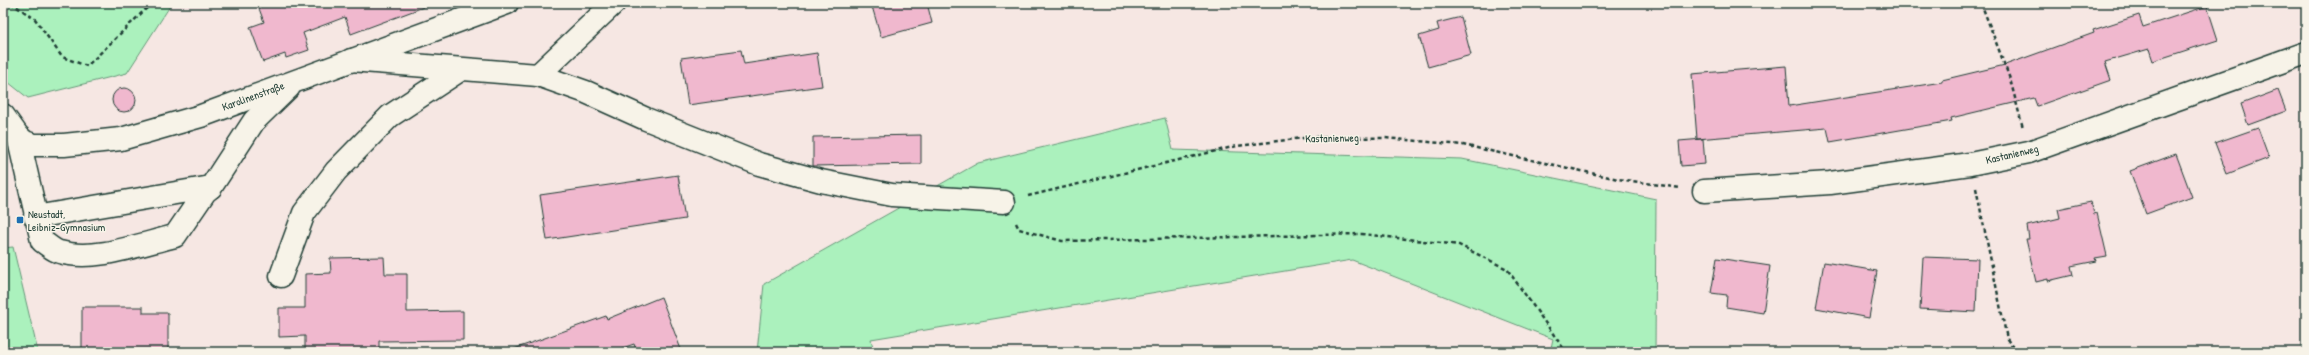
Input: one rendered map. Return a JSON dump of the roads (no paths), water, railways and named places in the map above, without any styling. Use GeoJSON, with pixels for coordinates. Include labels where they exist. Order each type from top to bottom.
{"type":"FeatureCollection","features":[{"type":"Feature","properties":{"kind":"street","name":"Karolinenstraße"},"geometry":{"type":"LineString","coordinates":[[18,136],[25,142],[46,145],[64,145],[121,139],[201,116],[507,3]]}},
{"type":"Feature","properties":{"kind":"street"},"geometry":{"type":"LineString","coordinates":[[538,75],[614,3]]}},
{"type":"Feature","properties":{"kind":"street","name":"Kastanienweg"},"geometry":{"type":"LineString","coordinates":[[1704,191],[1830,183],[1970,164],[2029,152],[2306,53]]}},
{"type":"Feature","properties":{"kind":"street"},"geometry":{"type":"LineString","coordinates":[[351,60],[460,70],[495,71],[538,75],[586,92],[646,119],[759,164],[821,181],[892,195],[1004,202]]}},
{"type":"Feature","properties":{"kind":"street"},"geometry":{"type":"LineString","coordinates":[[281,276],[304,213],[336,171],[390,116],[460,70]]}},
{"type":"Feature","properties":{"kind":"street"},"geometry":{"type":"LineString","coordinates":[[3,115],[18,136],[35,217],[42,241],[59,252],[82,256],[104,253],[175,236],[205,192],[211,187],[254,121],[294,81]]}},
{"type":"Feature","properties":{"kind":"street"},"geometry":{"type":"LineString","coordinates":[[35,217],[211,187]]}},
{"type":"Feature","properties":{"kind":"place","name":"Neustadt, Leibniz-Gymnasium"},"geometry":{"type":"Point","coordinates":[20,220]}}]}
